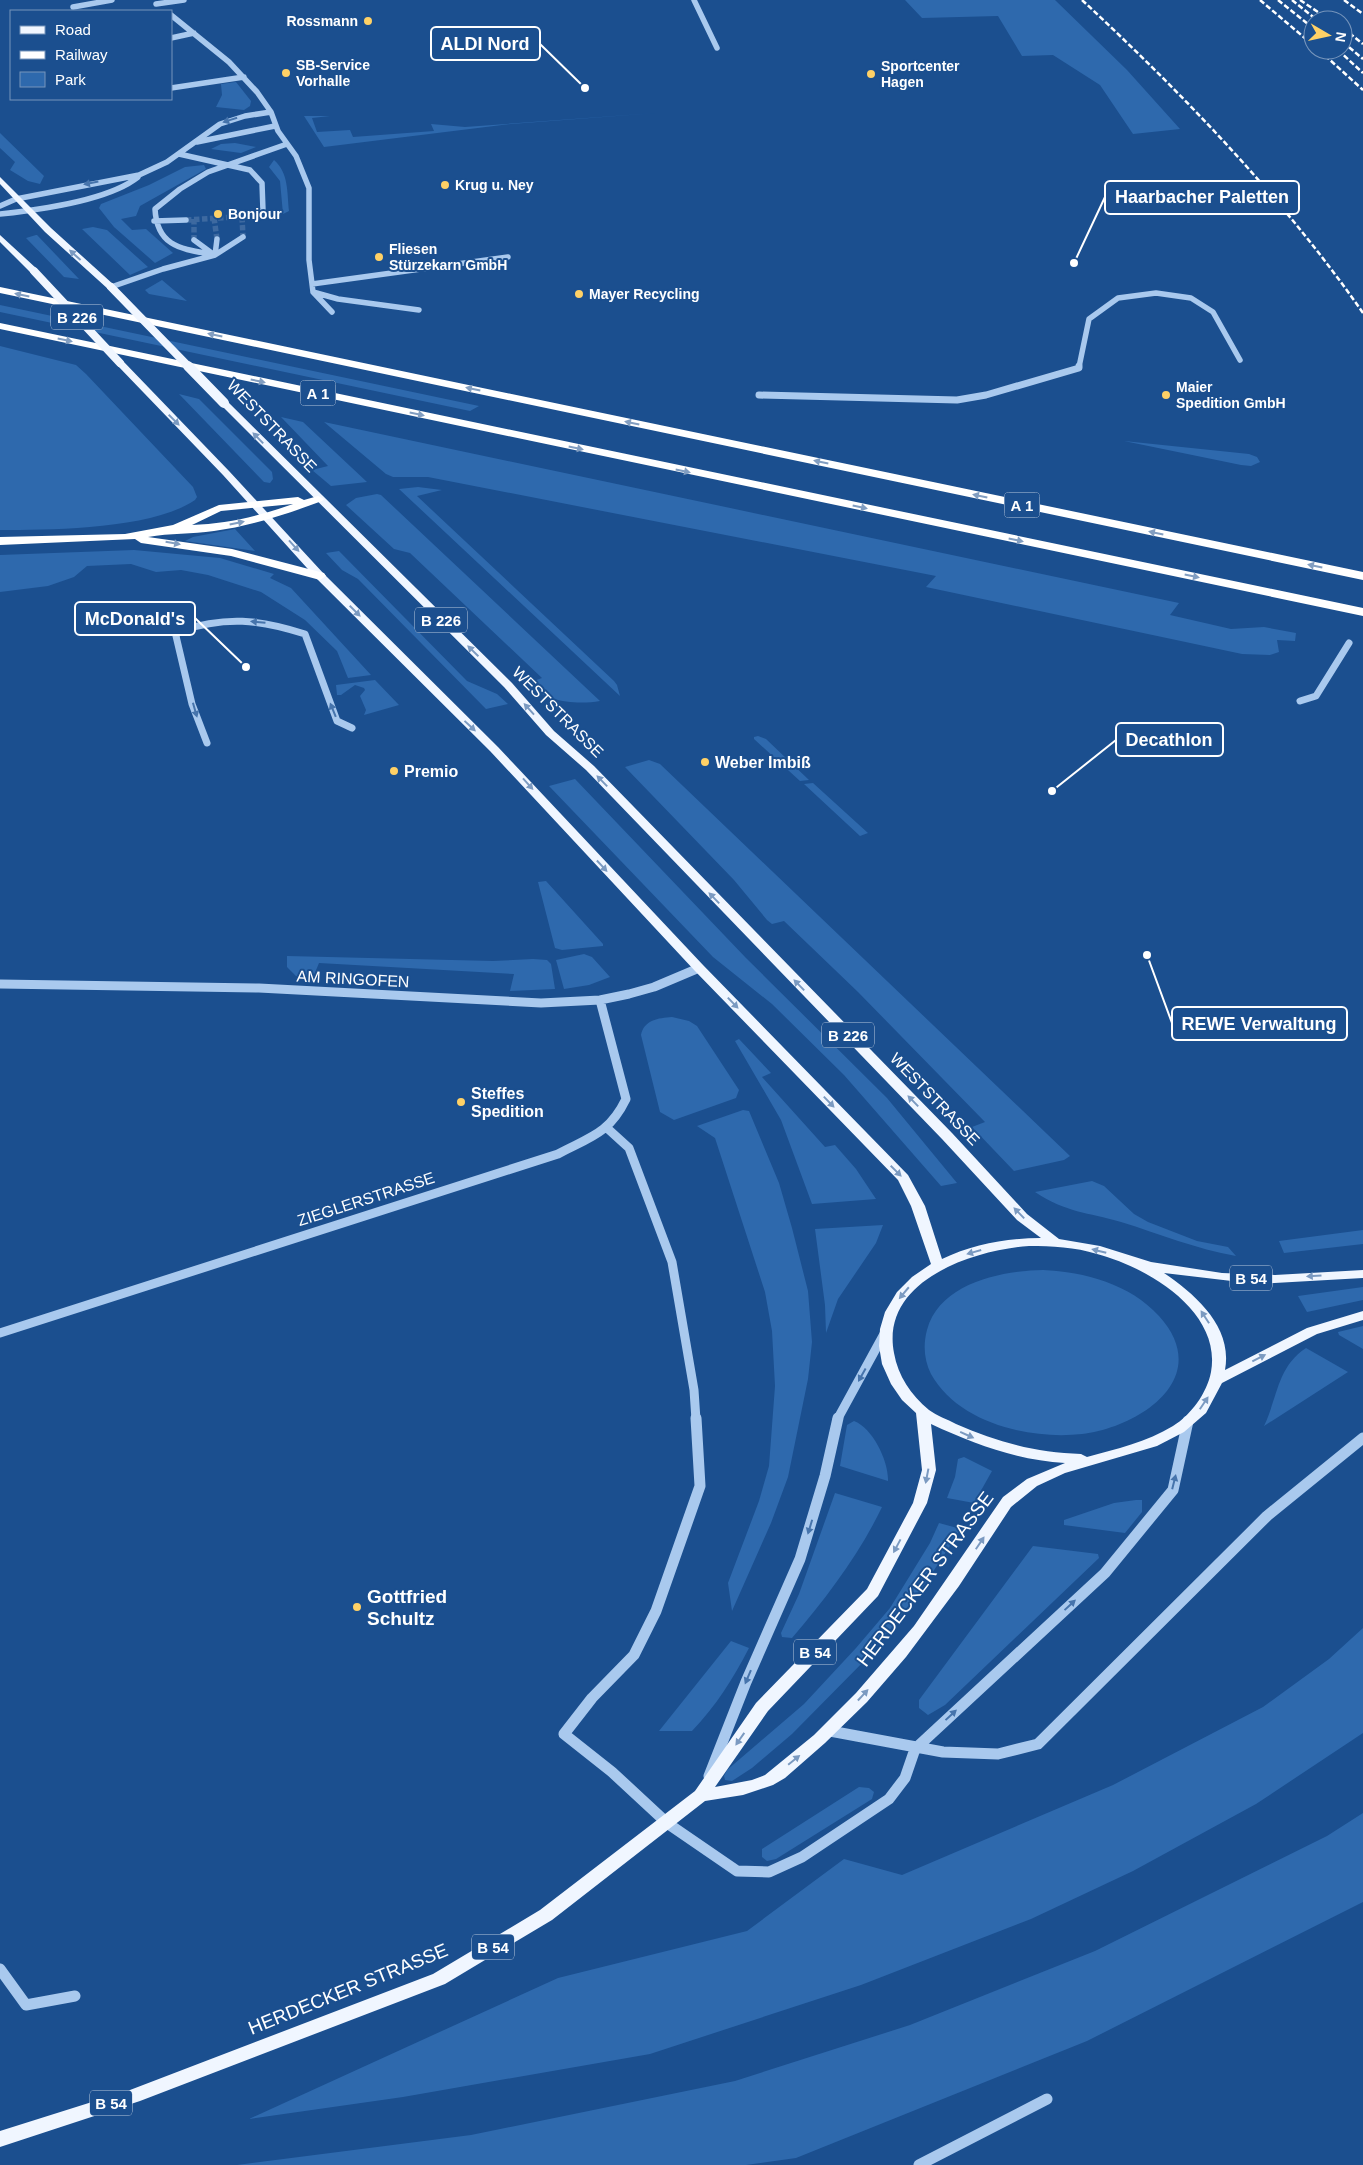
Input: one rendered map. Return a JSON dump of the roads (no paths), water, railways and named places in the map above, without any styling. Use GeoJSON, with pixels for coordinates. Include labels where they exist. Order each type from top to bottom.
{"type":"FeatureCollection","features":[{"type":"Feature","properties":{"kind":"highway","name":"A 1"},"geometry":{"type":"LineString","coordinates":[[0,290],[1363,576]]}},
{"type":"Feature","properties":{"kind":"highway","name":"A 1"},"geometry":{"type":"LineString","coordinates":[[0,326],[1363,612]]}},
{"type":"Feature","properties":{"kind":"highway"},"geometry":{"type":"LineString","coordinates":[[172,529],[219,508],[318,499]]}},
{"type":"Feature","properties":{"kind":"highway"},"geometry":{"type":"LineString","coordinates":[[0,541],[125,536],[172,529],[213,528],[267,517],[318,499]]}},
{"type":"Feature","properties":{"kind":"highway"},"geometry":{"type":"LineString","coordinates":[[125,536],[232,553],[320,576]]}},
{"type":"Feature","properties":{"kind":"main road","name":"WESTSTRASSE"},"geometry":{"type":"LineString","coordinates":[[0,179],[29,212],[112,287],[318,499],[508,685],[550,733],[590,768],[947,1136],[1022,1216],[1056,1243]]}},
{"type":"Feature","properties":{"kind":"main road","name":"B 226"},"geometry":{"type":"LineString","coordinates":[[0,237],[255,504],[320,576],[494,749],[699,968],[903,1178],[918,1206],[938,1266]]}},
{"type":"Feature","properties":{"kind":"main road","name":"HERDECKER STRASSE"},"geometry":{"type":"LineString","coordinates":[[1092,1459],[1048,1457],[1000,1448],[923,1413],[911,1401],[893,1374],[887,1360],[885,1332],[891,1312],[902,1295],[918,1279],[938,1266],[963,1255],[1002,1244],[1056,1243],[1100,1250],[1140,1264],[1225,1277],[1274,1279],[1363,1274]]}},
{"type":"Feature","properties":{"kind":"main road","name":"HERDECKER STRASSE"},"geometry":{"type":"LineString","coordinates":[[701,1795],[726,1792],[768,1781],[830,1731],[893,1664],[952,1584],[1007,1502],[1025,1486],[1057,1470],[1092,1459],[1129,1452],[1151,1444],[1173,1433],[1188,1421],[1206,1402],[1216,1380],[1219,1354],[1212,1328],[1195,1304],[1170,1282],[1140,1264]]}},
{"type":"Feature","properties":{"kind":"main road"},"geometry":{"type":"LineString","coordinates":[[1216,1380],[1312,1331],[1363,1315]]}},
{"type":"Feature","properties":{"kind":"main road","name":"HERDECKER STRASSE"},"geometry":{"type":"LineString","coordinates":[[0,2139],[134,2096],[439,1979],[546,1915],[667,1823],[701,1795],[762,1707],[873,1592],[920,1503],[928,1470],[923,1413]]}},
{"type":"Feature","properties":{"kind":"street"},"geometry":{"type":"LineString","coordinates":[[73,7],[112,0]]}},
{"type":"Feature","properties":{"kind":"street"},"geometry":{"type":"LineString","coordinates":[[153,2],[184,0]]}},
{"type":"Feature","properties":{"kind":"street"},"geometry":{"type":"LineString","coordinates":[[694,0],[717,48]]}},
{"type":"Feature","properties":{"kind":"street"},"geometry":{"type":"LineString","coordinates":[[153,2],[165,10]]}},
{"type":"Feature","properties":{"kind":"street"},"geometry":{"type":"LineString","coordinates":[[172,16],[244,77],[270,112],[275,126],[296,156],[309,188],[308,260],[313,292],[332,312]]}},
{"type":"Feature","properties":{"kind":"street"},"geometry":{"type":"LineString","coordinates":[[172,38],[194,33]]}},
{"type":"Feature","properties":{"kind":"street"},"geometry":{"type":"LineString","coordinates":[[172,88],[244,77]]}},
{"type":"Feature","properties":{"kind":"street"},"geometry":{"type":"LineString","coordinates":[[0,214],[29,212],[78,201],[120,187],[179,154],[220,124],[245,116],[270,112]]}},
{"type":"Feature","properties":{"kind":"street"},"geometry":{"type":"LineString","coordinates":[[196,142],[275,126]]}},
{"type":"Feature","properties":{"kind":"street"},"geometry":{"type":"LineString","coordinates":[[215,255],[173,247],[161,236],[154,221],[155,209],[199,176],[228,163],[266,153],[287,144]]}},
{"type":"Feature","properties":{"kind":"street"},"geometry":{"type":"LineString","coordinates":[[179,154],[228,163],[250,170],[262,183],[263,211],[252,216]]}},
{"type":"Feature","properties":{"kind":"street"},"geometry":{"type":"LineString","coordinates":[[0,206],[16,199],[139,175]]}},
{"type":"Feature","properties":{"kind":"street"},"geometry":{"type":"LineString","coordinates":[[154,221],[186,220]]}},
{"type":"Feature","properties":{"kind":"street"},"geometry":{"type":"LineString","coordinates":[[112,287],[163,269],[215,255],[243,237]]}},
{"type":"Feature","properties":{"kind":"street"},"geometry":{"type":"LineString","coordinates":[[215,255],[217,239]]}},
{"type":"Feature","properties":{"kind":"street"},"geometry":{"type":"LineString","coordinates":[[194,240],[215,255]]}},
{"type":"Feature","properties":{"kind":"street"},"geometry":{"type":"LineString","coordinates":[[312,284],[508,257]]}},
{"type":"Feature","properties":{"kind":"street"},"geometry":{"type":"LineString","coordinates":[[313,292],[338,299],[418,310]]}},
{"type":"Feature","properties":{"kind":"street"},"geometry":{"type":"LineString","coordinates":[[759,395],[957,400],[986,395],[1079,368],[1089,319],[1118,298],[1156,293],[1191,298],[1214,312],[1240,360]]}},
{"type":"Feature","properties":{"kind":"street"},"geometry":{"type":"LineString","coordinates":[[207,743],[201,731],[176,636],[179,631],[188,627],[230,622],[256,621],[305,634],[337,720],[352,728]]}},
{"type":"Feature","properties":{"kind":"street"},"geometry":{"type":"LineString","coordinates":[[1300,701],[1316,696],[1349,643]]}},
{"type":"Feature","properties":{"kind":"street","name":"AM RINGOFEN"},"geometry":{"type":"LineString","coordinates":[[0,984],[259,988],[541,1003],[600,1000],[654,987],[699,968]]}},
{"type":"Feature","properties":{"kind":"street","name":"ZIEGLERSTRASSE"},"geometry":{"type":"LineString","coordinates":[[0,1333],[558,1154],[607,1128],[617,1118],[626,1099],[600,1000]]}},
{"type":"Feature","properties":{"kind":"street"},"geometry":{"type":"LineString","coordinates":[[607,1128],[629,1148],[672,1262],[694,1390],[700,1486],[656,1611],[634,1655],[592,1698],[564,1734],[612,1772],[667,1823],[737,1871],[769,1872],[802,1857],[889,1799],[905,1778],[915,1748],[1104,1574],[1128,1546],[1172,1490],[1188,1421]]}},
{"type":"Feature","properties":{"kind":"street"},"geometry":{"type":"LineString","coordinates":[[701,1795],[746,1682],[800,1559],[825,1476],[835,1424],[885,1332]]}},
{"type":"Feature","properties":{"kind":"street"},"geometry":{"type":"LineString","coordinates":[[830,1731],[943,1752],[998,1754],[1038,1744],[1267,1516],[1363,1438]]}},
{"type":"Feature","properties":{"kind":"street"},"geometry":{"type":"LineString","coordinates":[[0,1969],[26,2005],[75,1996]]}},
{"type":"Feature","properties":{"kind":"street"},"geometry":{"type":"LineString","coordinates":[[919,2165],[1047,2099]]}},
{"type":"Feature","properties":{"kind":"tunnel"},"geometry":{"type":"LineString","coordinates":[[214,218],[252,216]]}},
{"type":"Feature","properties":{"kind":"tunnel"},"geometry":{"type":"LineString","coordinates":[[242,217],[243,237]]}},
{"type":"Feature","properties":{"kind":"tunnel"},"geometry":{"type":"LineString","coordinates":[[194,220],[214,218]]}},
{"type":"Feature","properties":{"kind":"tunnel"},"geometry":{"type":"LineString","coordinates":[[214,218],[217,239]]}},
{"type":"Feature","properties":{"kind":"tunnel"},"geometry":{"type":"LineString","coordinates":[[186,220],[194,220]]}},
{"type":"Feature","properties":{"kind":"tunnel"},"geometry":{"type":"LineString","coordinates":[[194,220],[194,240]]}},
{"type":"Feature","properties":{"kind":"railway"},"geometry":{"type":"LineString","coordinates":[[1082,0],[1158,73],[1231,149],[1300,229],[1363,313]]}},
{"type":"Feature","properties":{"kind":"railway"},"geometry":{"type":"LineString","coordinates":[[1260,0],[1303,37]]}},
{"type":"Feature","properties":{"kind":"railway"},"geometry":{"type":"LineString","coordinates":[[1278,0],[1303,20]]}},
{"type":"Feature","properties":{"kind":"railway"},"geometry":{"type":"LineString","coordinates":[[1292,0],[1304,10]]}},
{"type":"Feature","properties":{"kind":"railway"},"geometry":{"type":"LineString","coordinates":[[1300,0],[1315,10]]}},
{"type":"Feature","properties":{"kind":"railway"},"geometry":{"type":"LineString","coordinates":[[1344,0],[1363,14]]}},
{"type":"Feature","properties":{"kind":"railway"},"geometry":{"type":"LineString","coordinates":[[1353,36],[1363,44]]}},
{"type":"Feature","properties":{"kind":"railway"},"geometry":{"type":"LineString","coordinates":[[1353,50],[1363,59]]}},
{"type":"Feature","properties":{"kind":"railway"},"geometry":{"type":"LineString","coordinates":[[1330,60],[1363,90]]}},
{"type":"Feature","properties":{"kind":"railway"},"geometry":{"type":"LineString","coordinates":[[1349,60],[1363,73]]}},
{"type":"Feature","properties":{"kind":"place","name":"Rossmann"},"geometry":{"type":"Point","coordinates":[368,21]}},
{"type":"Feature","properties":{"kind":"place","name":"SB-Service Vorhalle"},"geometry":{"type":"Point","coordinates":[286,73]}},
{"type":"Feature","properties":{"kind":"place","name":"Sportcenter Hagen"},"geometry":{"type":"Point","coordinates":[871,74]}},
{"type":"Feature","properties":{"kind":"place","name":"ALDI Nord"},"geometry":{"type":"Point","coordinates":[585,88]}},
{"type":"Feature","properties":{"kind":"place","name":"Krug u. Ney"},"geometry":{"type":"Point","coordinates":[445,185]}},
{"type":"Feature","properties":{"kind":"place","name":"Bonjour"},"geometry":{"type":"Point","coordinates":[218,214]}},
{"type":"Feature","properties":{"kind":"place","name":"Fliesen Stürzekarn GmbH"},"geometry":{"type":"Point","coordinates":[379,257]}},
{"type":"Feature","properties":{"kind":"place","name":"Haarbacher Paletten"},"geometry":{"type":"Point","coordinates":[1074,263]}},
{"type":"Feature","properties":{"kind":"place","name":"Mayer Recycling"},"geometry":{"type":"Point","coordinates":[579,294]}},
{"type":"Feature","properties":{"kind":"place","name":"Maier Spedition GmbH"},"geometry":{"type":"Point","coordinates":[1166,395]}},
{"type":"Feature","properties":{"kind":"place","name":"McDonald's"},"geometry":{"type":"Point","coordinates":[246,667]}},
{"type":"Feature","properties":{"kind":"place","name":"Weber Imbiß"},"geometry":{"type":"Point","coordinates":[705,762]}},
{"type":"Feature","properties":{"kind":"place","name":"Premio"},"geometry":{"type":"Point","coordinates":[394,771]}},
{"type":"Feature","properties":{"kind":"place","name":"Decathlon"},"geometry":{"type":"Point","coordinates":[1052,791]}},
{"type":"Feature","properties":{"kind":"place","name":"REWE Verwaltung"},"geometry":{"type":"Point","coordinates":[1147,955]}},
{"type":"Feature","properties":{"kind":"place","name":"Steffes Spedition"},"geometry":{"type":"Point","coordinates":[461,1102]}},
{"type":"Feature","properties":{"kind":"place","name":"Gottfried Schultz"},"geometry":{"type":"Point","coordinates":[357,1607]}}]}
